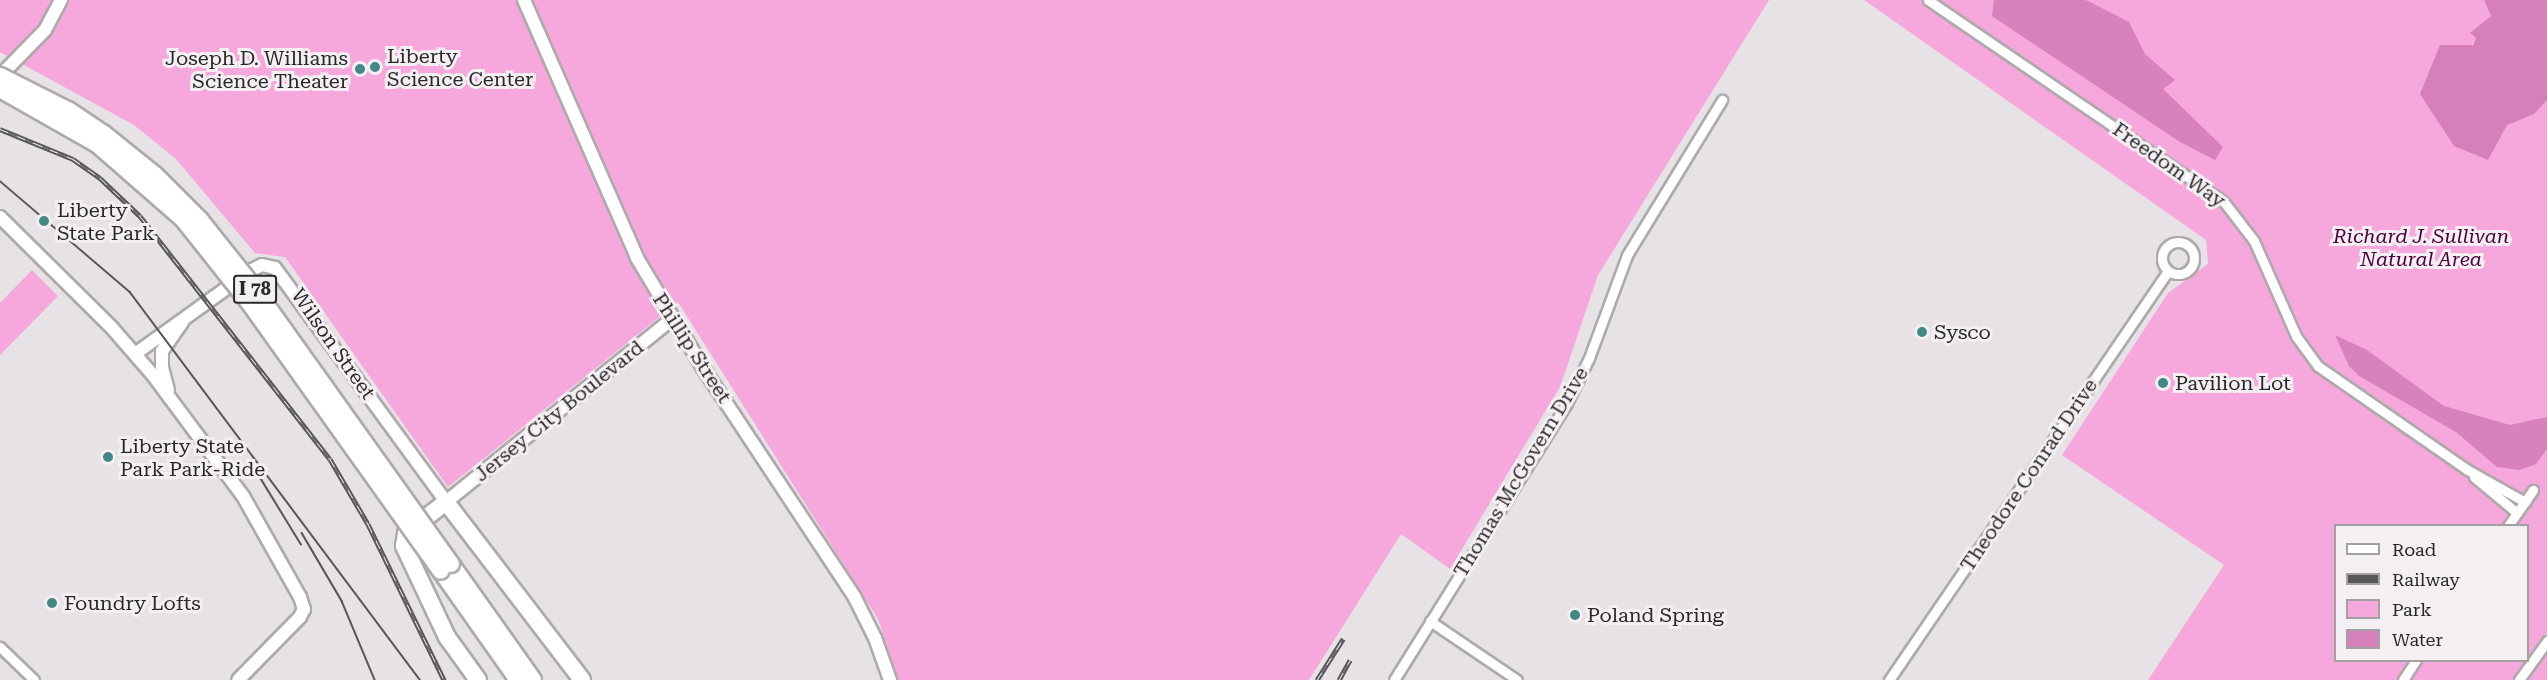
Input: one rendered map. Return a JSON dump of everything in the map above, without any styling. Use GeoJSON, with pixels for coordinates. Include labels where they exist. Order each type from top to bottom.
{"type":"FeatureCollection","features":[{"type":"Feature","properties":{"kind":"highway","name":"I 78"},"geometry":{"type":"LineString","coordinates":[[0,76],[68,110],[104,134],[155,175],[200,220],[254,288],[446,568],[518,680]]}},
{"type":"Feature","properties":{"kind":"highway","name":"I 78"},"geometry":{"type":"LineString","coordinates":[[0,89],[97,144],[183,219],[242,293],[446,568],[533,680]]}},
{"type":"Feature","properties":{"kind":"highway"},"geometry":{"type":"LineString","coordinates":[[478,680],[447,637],[404,546],[406,533],[446,502],[582,680]]}},
{"type":"Feature","properties":{"kind":"street"},"geometry":{"type":"LineString","coordinates":[[0,76],[45,30],[61,0]]}},
{"type":"Feature","properties":{"kind":"street","name":"Phillip Street"},"geometry":{"type":"LineString","coordinates":[[524,0],[621,226],[672,319],[854,596],[875,638],[890,680]]}},
{"type":"Feature","properties":{"kind":"street","name":"Freedom Way"},"geometry":{"type":"LineString","coordinates":[[1928,0],[2224,202],[2254,241],[2296,336],[2308,356],[2343,386],[2466,469],[2525,502]]}},
{"type":"Feature","properties":{"kind":"street","name":"Thomas McGovern Drive"},"geometry":{"type":"LineString","coordinates":[[1394,680],[1567,403],[1589,358],[1628,255],[1722,100]]}},
{"type":"Feature","properties":{"kind":"street"},"geometry":{"type":"LineString","coordinates":[[0,218],[135,354],[172,399],[243,496],[303,604],[297,621],[238,680]]}},
{"type":"Feature","properties":{"kind":"street","name":"Wilson Street"},"geometry":{"type":"LineString","coordinates":[[135,354],[194,309],[257,267],[266,265],[279,270],[446,502]]}},
{"type":"Feature","properties":{"kind":"street","name":"Theodore Conrad Drive"},"geometry":{"type":"LineString","coordinates":[[1889,680],[2168,271]]}},
{"type":"Feature","properties":{"kind":"street"},"geometry":{"type":"LineString","coordinates":[[172,399],[162,367],[162,351],[194,309]]}},
{"type":"Feature","properties":{"kind":"street","name":"Jersey City Boulevard"},"geometry":{"type":"LineString","coordinates":[[446,502],[672,319]]}},
{"type":"Feature","properties":{"kind":"street","name":"Freedom Way"},"geometry":{"type":"LineString","coordinates":[[2466,469],[2517,513]]}},
{"type":"Feature","properties":{"kind":"street"},"geometry":{"type":"LineString","coordinates":[[2509,524],[2533,490]]}},
{"type":"Feature","properties":{"kind":"street"},"geometry":{"type":"LineString","coordinates":[[1430,621],[1517,680]]}},
{"type":"Feature","properties":{"kind":"street"},"geometry":{"type":"LineString","coordinates":[[2519,680],[2547,641]]}},
{"type":"Feature","properties":{"kind":"street"},"geometry":{"type":"LineString","coordinates":[[0,646],[33,680]]}},
{"type":"Feature","properties":{"kind":"street"},"geometry":{"type":"LineString","coordinates":[[2403,680],[2415,662]]}},
{"type":"Feature","properties":{"kind":"green space"},"geometry":{"type":"Polygon","coordinates":[[[0,0],[1769,0],[1598,275],[1560,387],[1450,569],[1401,534],[1309,680],[898,680],[878,619],[678,302],[448,487],[285,257],[255,253],[176,159],[134,125],[0,52],[0,0]]]}},
{"type":"Feature","properties":{"kind":"green space","name":"Richard J. Sullivan Natural Area"},"geometry":{"type":"Polygon","coordinates":[[[1864,0],[2498,0],[2491,8],[2491,16],[2471,34],[2476,38],[2472,45],[2449,45],[2547,90],[2547,680],[2148,680],[2224,565],[2062,455],[2168,293],[2208,264],[2206,240],[1864,0]]]}},
{"type":"Feature","properties":{"kind":"green space"},"geometry":{"type":"Polygon","coordinates":[[[32,270],[58,296],[0,355],[0,303],[32,270]]]}},
{"type":"Feature","properties":{"kind":"shaded area"},"geometry":{"type":"Polygon","coordinates":[[[1994,0],[2086,0],[2129,22],[2145,54],[2175,80],[2163,89],[2223,147],[2215,160],[2180,142],[1992,16],[1994,0]]]}},
{"type":"Feature","properties":{"kind":"shaded area"},"geometry":{"type":"Polygon","coordinates":[[[2335,335],[2367,350],[2444,406],[2510,425],[2547,417],[2547,449],[2536,464],[2519,470],[2497,467],[2456,432],[2359,376],[2349,366],[2335,335]]]}},
{"type":"Feature","properties":{"kind":"water"},"geometry":{"type":"Polygon","coordinates":[[[2484,0],[2547,0],[2547,100],[2534,114],[2507,125],[2488,160],[2454,146],[2420,94],[2440,45],[2473,45],[2476,38],[2470,33],[2491,16],[2484,0]]]}},
{"type":"Feature","properties":{"kind":"tram line"},"geometry":{"type":"LineString","coordinates":[[0,181],[130,292],[420,680]]}},
{"type":"Feature","properties":{"kind":"tram line"},"geometry":{"type":"LineString","coordinates":[[260,477],[301,544]]}},
{"type":"Feature","properties":{"kind":"tram line"},"geometry":{"type":"LineString","coordinates":[[302,533],[342,601],[375,680]]}},
{"type":"Feature","properties":{"kind":"railway"},"geometry":{"type":"LineString","coordinates":[[0,129],[73,159],[100,178],[140,216],[330,459],[368,524],[444,680]]}},
{"type":"Feature","properties":{"kind":"railway"},"geometry":{"type":"LineString","coordinates":[[1317,680],[1343,639]]}},
{"type":"Feature","properties":{"kind":"railway"},"geometry":{"type":"LineString","coordinates":[[1339,680],[1350,660]]}},
{"type":"Feature","properties":{"kind":"place","name":"Liberty Science Center"},"geometry":{"type":"Point","coordinates":[375,67]}},
{"type":"Feature","properties":{"kind":"place","name":"Joseph D. Williams Science Theater"},"geometry":{"type":"Point","coordinates":[360,69]}},
{"type":"Feature","properties":{"kind":"place","name":"Liberty State Park"},"geometry":{"type":"Point","coordinates":[44,221]}},
{"type":"Feature","properties":{"kind":"place","name":"Sysco"},"geometry":{"type":"Point","coordinates":[1922,332]}},
{"type":"Feature","properties":{"kind":"place","name":"Pavilion Lot"},"geometry":{"type":"Point","coordinates":[2163,383]}},
{"type":"Feature","properties":{"kind":"place","name":"Liberty State Park Park-Ride"},"geometry":{"type":"Point","coordinates":[108,457]}},
{"type":"Feature","properties":{"kind":"place","name":"Foundry Lofts"},"geometry":{"type":"Point","coordinates":[52,603]}},
{"type":"Feature","properties":{"kind":"place","name":"Poland Spring"},"geometry":{"type":"Point","coordinates":[1575,615]}}]}
